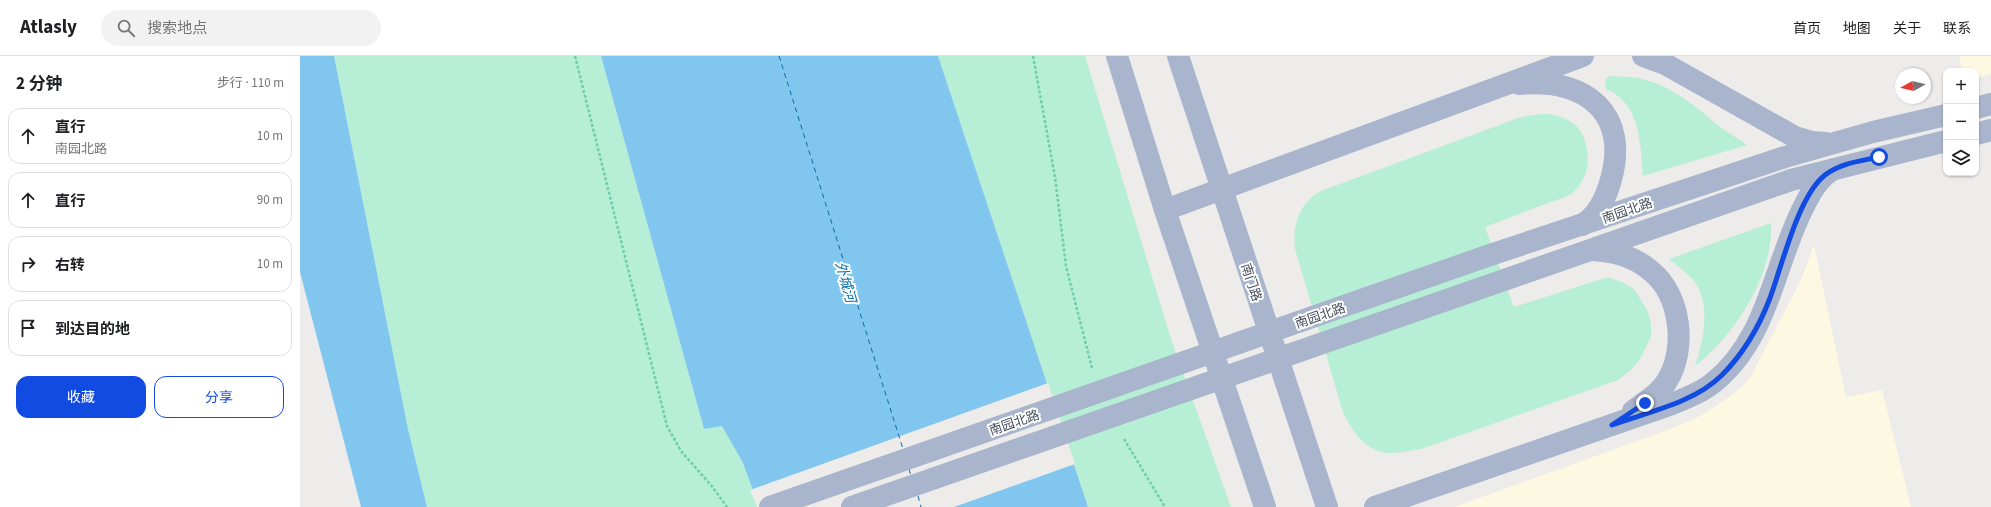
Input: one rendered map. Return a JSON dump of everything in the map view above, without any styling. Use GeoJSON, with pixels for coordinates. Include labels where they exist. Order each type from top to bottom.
{"type":"FeatureCollection","features":[{"type":"Feature","properties":{"kind":"main road"},"geometry":{"type":"LineString","coordinates":[[1117,56],[1165,210],[1265,507]]}},
{"type":"Feature","properties":{"kind":"main road","name":"南门路"},"geometry":{"type":"LineString","coordinates":[[1178,56],[1327,507]]}},
{"type":"Feature","properties":{"kind":"main road"},"geometry":{"type":"LineString","coordinates":[[1165,210],[1500,88],[1550,67],[1583,56]]}},
{"type":"Feature","properties":{"kind":"main road"},"geometry":{"type":"LineString","coordinates":[[1643,56],[1665,64],[1795,137],[1812,142],[1832,143]]}},
{"type":"Feature","properties":{"kind":"main road"},"geometry":{"type":"LineString","coordinates":[[1500,88],[1537,83],[1570,87],[1591,99],[1609,119],[1614,134],[1615,146],[1613,173],[1604,200],[1590,220],[1578,227]]}},
{"type":"Feature","properties":{"kind":"main road"},"geometry":{"type":"LineString","coordinates":[[1979,107],[1991,104]]}},
{"type":"Feature","properties":{"kind":"main road","name":"南园北路"},"geometry":{"type":"LineString","coordinates":[[770,507],[1487,256],[1785,157],[1873,132],[1943,116]]}},
{"type":"Feature","properties":{"kind":"main road"},"geometry":{"type":"LineString","coordinates":[[1979,133],[1991,130]]}},
{"type":"Feature","properties":{"kind":"main road","name":"南园北路"},"geometry":{"type":"LineString","coordinates":[[852,507],[1586,250],[1791,180],[1841,166],[1943,142]]}},
{"type":"Feature","properties":{"kind":"main road"},"geometry":{"type":"LineString","coordinates":[[1375,507],[1612,425],[1689,397],[1708,386],[1722,375],[1744,349],[1759,323],[1800,214],[1821,178],[1841,166]]}},
{"type":"Feature","properties":{"kind":"main road"},"geometry":{"type":"LineString","coordinates":[[1586,250],[1605,251],[1619,254],[1643,264],[1653,272],[1668,293],[1677,322],[1677,355],[1667,381],[1658,392],[1645,403],[1612,425]]}},
{"type":"Feature","properties":{"kind":"path"},"geometry":{"type":"LineString","coordinates":[[575,56],[667,426],[681,451],[728,507]]}},
{"type":"Feature","properties":{"kind":"path"},"geometry":{"type":"LineString","coordinates":[[1033,56],[1055,177],[1066,266],[1093,372]]}},
{"type":"Feature","properties":{"kind":"path"},"geometry":{"type":"LineString","coordinates":[[1121,435],[1165,507]]}},
{"type":"Feature","properties":{"kind":"shaded area"},"geometry":{"type":"Polygon","coordinates":[[[1959,56],[1991,56],[1991,74],[1979,77],[1979,68],[1961,68],[1959,56]]]}},
{"type":"Feature","properties":{"kind":"shaded area"},"geometry":{"type":"Polygon","coordinates":[[[1814,245],[1846,397],[1882,390],[1911,507],[1454,507],[1668,430],[1700,416],[1725,400],[1742,387],[1752,374],[1801,280],[1814,245]]]}},
{"type":"Feature","properties":{"kind":"green space"},"geometry":{"type":"Polygon","coordinates":[[[334,56],[601,56],[704,429],[722,425],[743,463],[759,507],[427,507],[408,429],[334,56]]]}},
{"type":"Feature","properties":{"kind":"green space"},"geometry":{"type":"Polygon","coordinates":[[[938,56],[1085,56],[1171,339],[1231,507],[1088,507],[938,56]]]}},
{"type":"Feature","properties":{"kind":"green space"},"geometry":{"type":"Polygon","coordinates":[[[1609,76],[1639,78],[1669,89],[1747,145],[1643,176],[1639,138],[1632,114],[1626,104],[1618,96],[1606,89],[1605,80],[1609,76]]]}},
{"type":"Feature","properties":{"kind":"green space"},"geometry":{"type":"Polygon","coordinates":[[[1543,114],[1555,115],[1567,119],[1576,126],[1583,136],[1586,144],[1588,160],[1587,167],[1582,182],[1571,194],[1485,227],[1514,307],[1608,277],[1624,283],[1635,290],[1648,312],[1651,324],[1651,337],[1640,359],[1631,370],[1618,380],[1421,449],[1390,453],[1381,452],[1374,449],[1366,444],[1354,432],[1342,409],[1295,249],[1295,231],[1299,215],[1308,201],[1321,191],[1521,117],[1543,114]]]}},
{"type":"Feature","properties":{"kind":"green space"},"geometry":{"type":"Polygon","coordinates":[[[1771,223],[1770,243],[1766,263],[1759,283],[1749,302],[1724,338],[1695,366],[1703,337],[1704,306],[1702,296],[1692,279],[1669,259],[1771,223]]]}},
{"type":"Feature","properties":{"kind":"water"},"geometry":{"type":"Polygon","coordinates":[[[300,56],[334,56],[408,429],[427,507],[361,507],[300,272],[300,56]]]}},
{"type":"Feature","properties":{"kind":"water","name":"外城河"},"geometry":{"type":"Polygon","coordinates":[[[601,56],[938,56],[1088,507],[759,507],[743,463],[722,426],[704,429],[601,56]]]}},
{"type":"Feature","properties":{"kind":"pier"},"geometry":{"type":"Polygon","coordinates":[[[1048,383],[1075,464],[954,507],[757,507],[750,490],[1048,383]]]}},
{"type":"Feature","properties":{"kind":"ferry route"},"geometry":{"type":"LineString","coordinates":[[779,56],[903,449]]}},
{"type":"Feature","properties":{"kind":"ferry route"},"geometry":{"type":"LineString","coordinates":[[909,469],[911,476]]}},
{"type":"Feature","properties":{"kind":"ferry route"},"geometry":{"type":"LineString","coordinates":[[918,496],[921,507]]}},
{"type":"Feature","properties":{"kind":"route"},"geometry":{"type":"LineString","coordinates":[[1645,403],[1612,425],[1689,397],[1712,384],[1722,375],[1744,349],[1759,323],[1769,300],[1800,214],[1821,178],[1841,166],[1879,157]]}}]}
